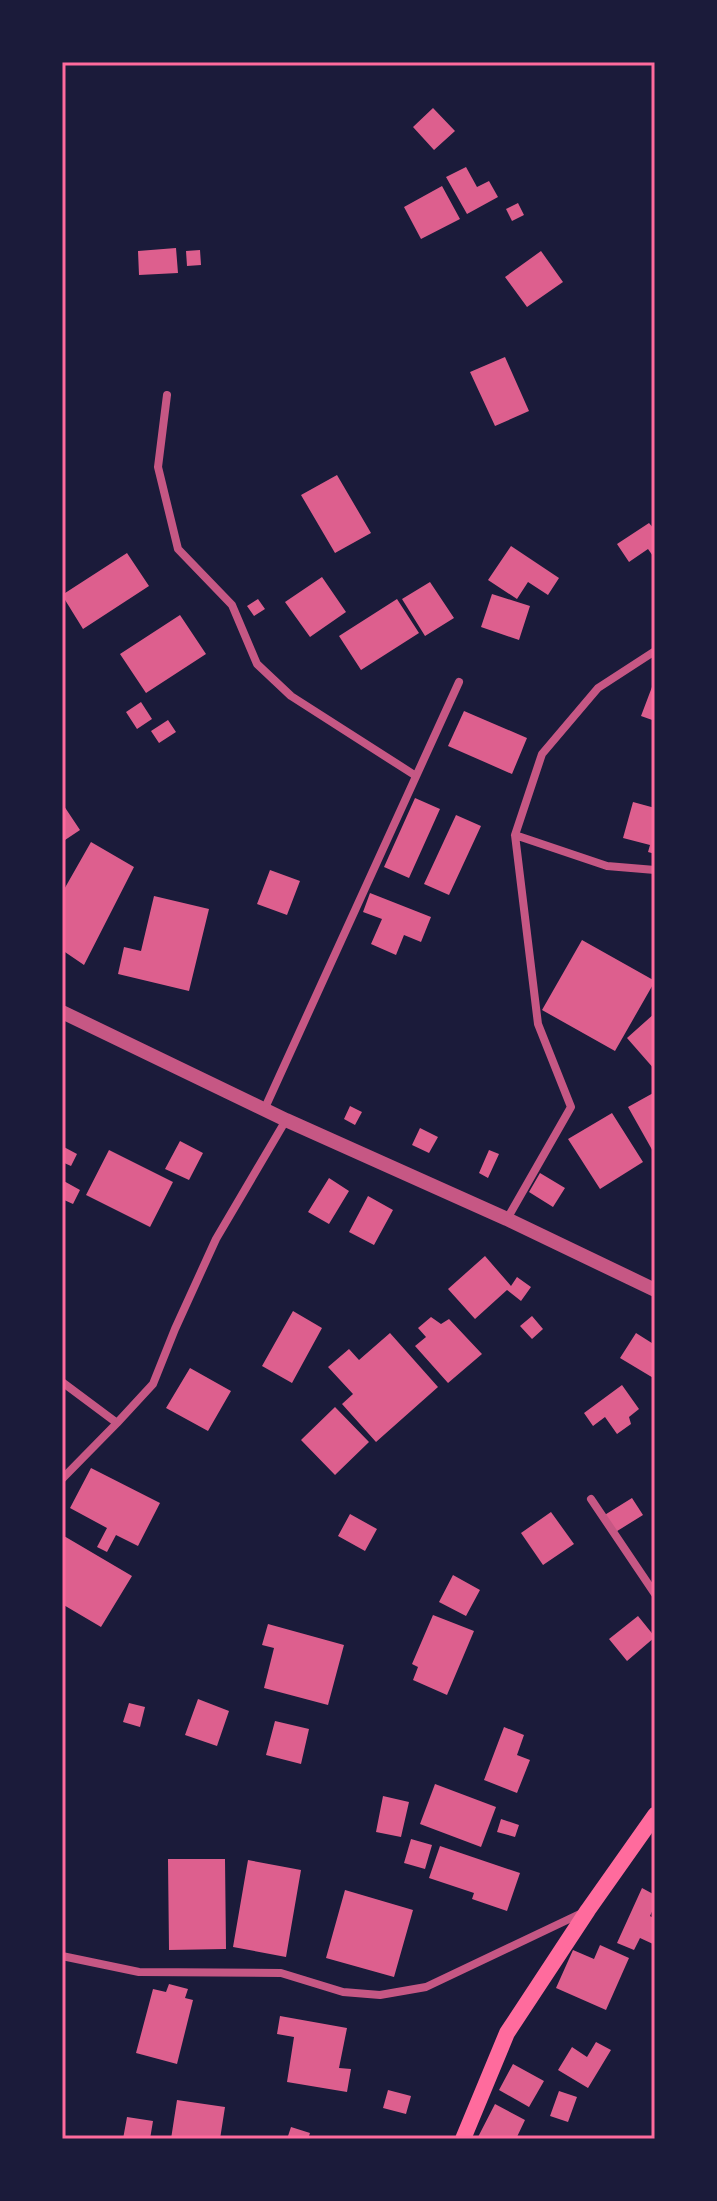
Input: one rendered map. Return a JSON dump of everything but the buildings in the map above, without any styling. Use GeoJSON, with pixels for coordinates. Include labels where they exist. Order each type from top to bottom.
{"type":"FeatureCollection","features":[{"type":"Feature","properties":{"kind":"main road"},"geometry":{"type":"LineString","coordinates":[[463,2139],[507,2033],[655,1815]]}},
{"type":"Feature","properties":{"kind":"street"},"geometry":{"type":"LineString","coordinates":[[167,395],[158,467],[178,549],[232,605],[257,664],[291,696],[416,776]]}},
{"type":"Feature","properties":{"kind":"street"},"geometry":{"type":"LineString","coordinates":[[507,1219],[571,1107],[538,1024],[515,835],[542,754],[598,688],[655,651]]}},
{"type":"Feature","properties":{"kind":"street"},"geometry":{"type":"LineString","coordinates":[[264,1110],[459,682]]}},
{"type":"Feature","properties":{"kind":"street"},"geometry":{"type":"LineString","coordinates":[[515,835],[607,866],[655,870]]}},
{"type":"Feature","properties":{"kind":"street"},"geometry":{"type":"LineString","coordinates":[[62,1012],[264,1110],[507,1219],[655,1290]]}},
{"type":"Feature","properties":{"kind":"street"},"geometry":{"type":"LineString","coordinates":[[62,1479],[153,1384],[216,1239],[286,1120]]}},
{"type":"Feature","properties":{"kind":"street"},"geometry":{"type":"LineString","coordinates":[[62,1382],[117,1423]]}},
{"type":"Feature","properties":{"kind":"street"},"geometry":{"type":"LineString","coordinates":[[591,1499],[655,1594]]}},
{"type":"Feature","properties":{"kind":"street"},"geometry":{"type":"LineString","coordinates":[[62,1956],[139,1972],[281,1973],[343,1992],[380,1995],[426,1987],[588,1910]]}}]}
